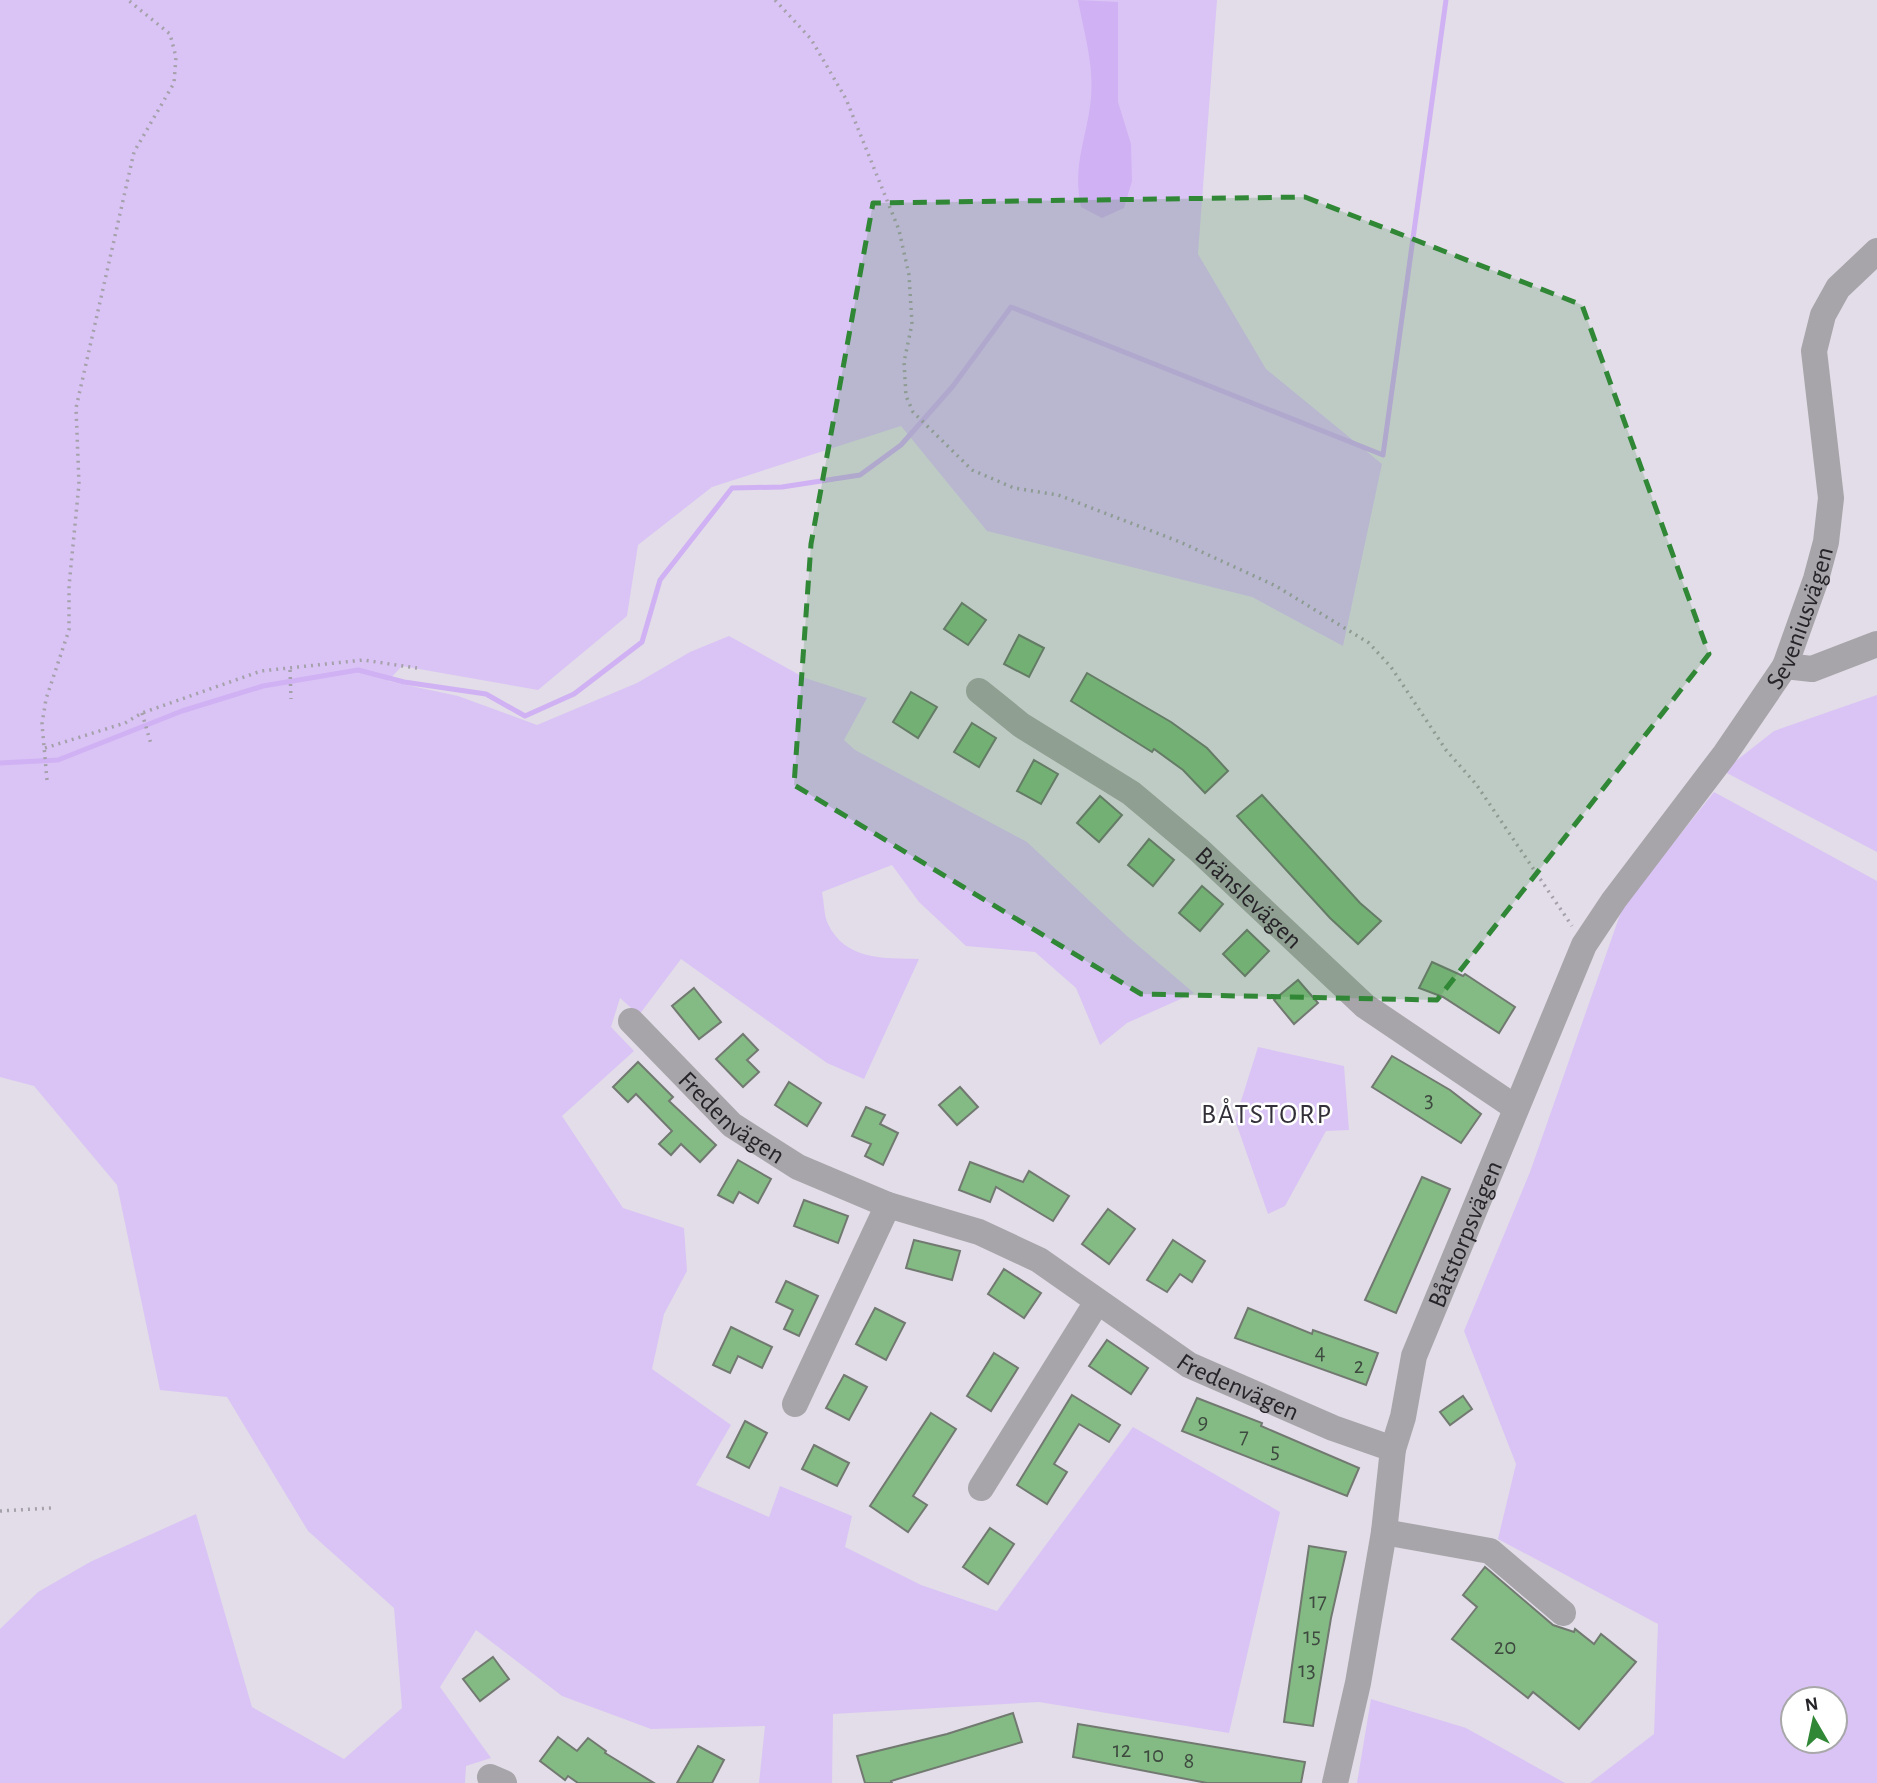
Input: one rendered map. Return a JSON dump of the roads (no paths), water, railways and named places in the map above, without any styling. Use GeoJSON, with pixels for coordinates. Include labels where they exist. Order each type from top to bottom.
{"type":"FeatureCollection","features":[{"type":"Feature","properties":{"kind":"street","name":"Seveniusvägen"},"geometry":{"type":"LineString","coordinates":[[1584,945],[1614,900],[1725,754],[1785,666],[1823,554],[1831,498],[1815,351],[1820,327],[1823,315],[1838,288],[1877,251]]}},
{"type":"Feature","properties":{"kind":"street"},"geometry":{"type":"LineString","coordinates":[[1785,666],[1812,669],[1877,643]]}},
{"type":"Feature","properties":{"kind":"street","name":"Bränslevägen"},"geometry":{"type":"LineString","coordinates":[[979,691],[1021,725],[1131,793],[1199,850],[1365,1006],[1516,1108]]}},
{"type":"Feature","properties":{"kind":"street","name":"Båtstorpsvägen"},"geometry":{"type":"LineString","coordinates":[[1335,1783],[1358,1683],[1384,1532],[1393,1449],[1403,1417],[1414,1356],[1584,945]]}},
{"type":"Feature","properties":{"kind":"street","name":"Fredenvägen"},"geometry":{"type":"LineString","coordinates":[[631,1021],[732,1125],[798,1167],[888,1205],[991,1238],[1039,1260],[1189,1365],[1333,1428],[1393,1449]]}},
{"type":"Feature","properties":{"kind":"street"},"geometry":{"type":"LineString","coordinates":[[795,1404],[888,1205]]}},
{"type":"Feature","properties":{"kind":"street"},"geometry":{"type":"LineString","coordinates":[[981,1488],[1097,1302]]}},
{"type":"Feature","properties":{"kind":"street"},"geometry":{"type":"LineString","coordinates":[[1384,1532],[1490,1551],[1563,1613]]}},
{"type":"Feature","properties":{"kind":"waterway"},"geometry":{"type":"LineString","coordinates":[[0,763],[58,760],[182,711],[263,686],[358,670],[404,682],[486,694],[525,716],[574,694],[642,642],[660,580],[732,488],[782,487],[860,475],[901,445],[953,386],[1011,307],[1383,455],[1446,0]]}},
{"type":"Feature","properties":{"kind":"district","name":"BÅTSTORP"},"geometry":{"type":"Point","coordinates":[1267,1113]}}]}
